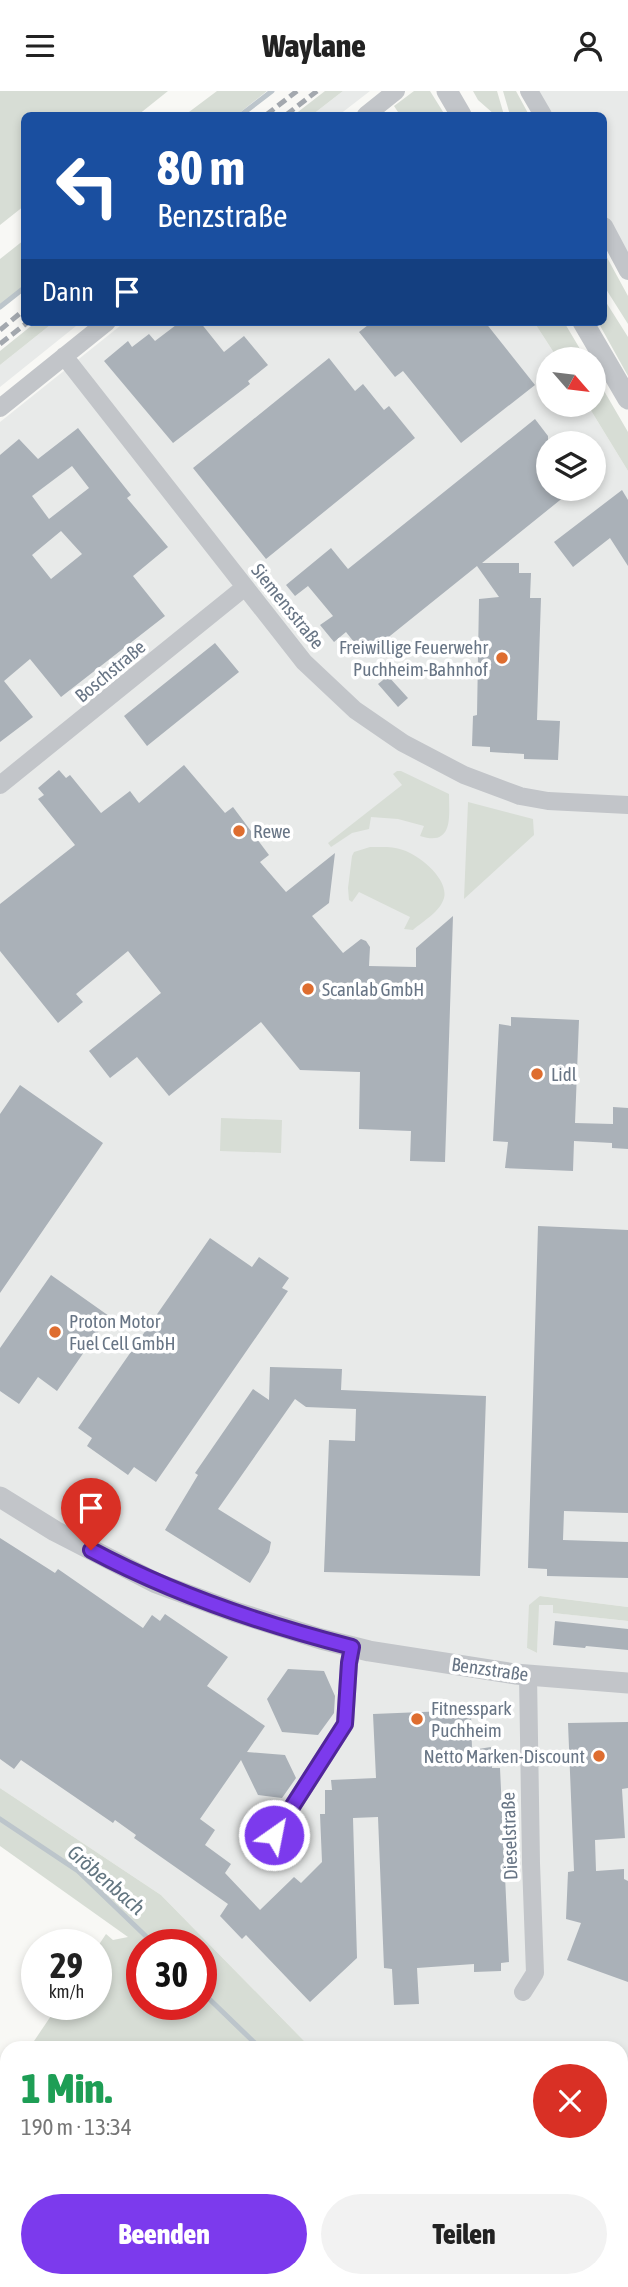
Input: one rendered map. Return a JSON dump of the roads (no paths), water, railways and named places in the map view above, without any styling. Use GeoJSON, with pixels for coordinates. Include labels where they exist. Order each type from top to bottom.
{"type":"FeatureCollection","features":[{"type":"Feature","properties":{"kind":"street"},"geometry":{"type":"LineString","coordinates":[[370,112],[396,91]]}},
{"type":"Feature","properties":{"kind":"street"},"geometry":{"type":"LineString","coordinates":[[447,91],[459,112]]}},
{"type":"Feature","properties":{"kind":"street"},"geometry":{"type":"LineString","coordinates":[[530,91],[541,112]]}},
{"type":"Feature","properties":{"kind":"street"},"geometry":{"type":"LineString","coordinates":[[607,232],[628,271]]}},
{"type":"Feature","properties":{"kind":"street"},"geometry":{"type":"LineString","coordinates":[[0,408],[102,326]]}},
{"type":"Feature","properties":{"kind":"street"},"geometry":{"type":"LineString","coordinates":[[585,326],[628,399]]}},
{"type":"Feature","properties":{"kind":"street","name":"Siemensstraße"},"geometry":{"type":"LineString","coordinates":[[64,356],[304,662],[355,711],[403,743],[464,775],[520,796],[548,801],[628,805]]}},
{"type":"Feature","properties":{"kind":"street","name":"Boschstraße"},"geometry":{"type":"LineString","coordinates":[[0,785],[245,587]]}},
{"type":"Feature","properties":{"kind":"street","name":"Benzstraße"},"geometry":{"type":"LineString","coordinates":[[0,1497],[55,1531],[156,1583],[280,1627],[352,1647],[527,1675],[628,1683]]}},
{"type":"Feature","properties":{"kind":"street"},"geometry":{"type":"LineString","coordinates":[[274,1835],[345,1724],[352,1647]]}},
{"type":"Feature","properties":{"kind":"street","name":"Dieselstraße"},"geometry":{"type":"LineString","coordinates":[[523,1991],[535,1973],[527,1675]]}},
{"type":"Feature","properties":{"kind":"waterway"},"geometry":{"type":"LineString","coordinates":[[245,112],[272,91]]}},
{"type":"Feature","properties":{"kind":"waterway"},"geometry":{"type":"LineString","coordinates":[[0,307],[21,290]]}},
{"type":"Feature","properties":{"kind":"waterway","name":"Gröbenbach"},"geometry":{"type":"LineString","coordinates":[[0,1819],[78,1871],[138,1929]]}},
{"type":"Feature","properties":{"kind":"waterway","name":"Gröbenbach"},"geometry":{"type":"LineString","coordinates":[[217,2006],[253,2041]]}},
{"type":"Feature","properties":{"kind":"railway"},"geometry":{"type":"LineString","coordinates":[[270,112],[297,91]]}},
{"type":"Feature","properties":{"kind":"railway"},"geometry":{"type":"LineString","coordinates":[[290,112],[317,91]]}},
{"type":"Feature","properties":{"kind":"railway"},"geometry":{"type":"LineString","coordinates":[[0,330],[21,312]]}},
{"type":"Feature","properties":{"kind":"railway"},"geometry":{"type":"LineString","coordinates":[[0,344],[23,326]]}},
{"type":"Feature","properties":{"kind":"place","name":"Freiwillige Feuerwehr Puchheim-Bahnhof"},"geometry":{"type":"Point","coordinates":[502,658]}},
{"type":"Feature","properties":{"kind":"place","name":"Rewe"},"geometry":{"type":"Point","coordinates":[239,831]}},
{"type":"Feature","properties":{"kind":"place","name":"Scanlab GmbH"},"geometry":{"type":"Point","coordinates":[308,989]}},
{"type":"Feature","properties":{"kind":"place","name":"Lidl"},"geometry":{"type":"Point","coordinates":[537,1074]}},
{"type":"Feature","properties":{"kind":"place","name":"Proton Motor Fuel Cell GmbH"},"geometry":{"type":"Point","coordinates":[55,1332]}},
{"type":"Feature","properties":{"kind":"place","name":"Fitnesspark Puchheim"},"geometry":{"type":"Point","coordinates":[417,1719]}},
{"type":"Feature","properties":{"kind":"place","name":"Netto Marken-Discount"},"geometry":{"type":"Point","coordinates":[599,1756]}}]}
